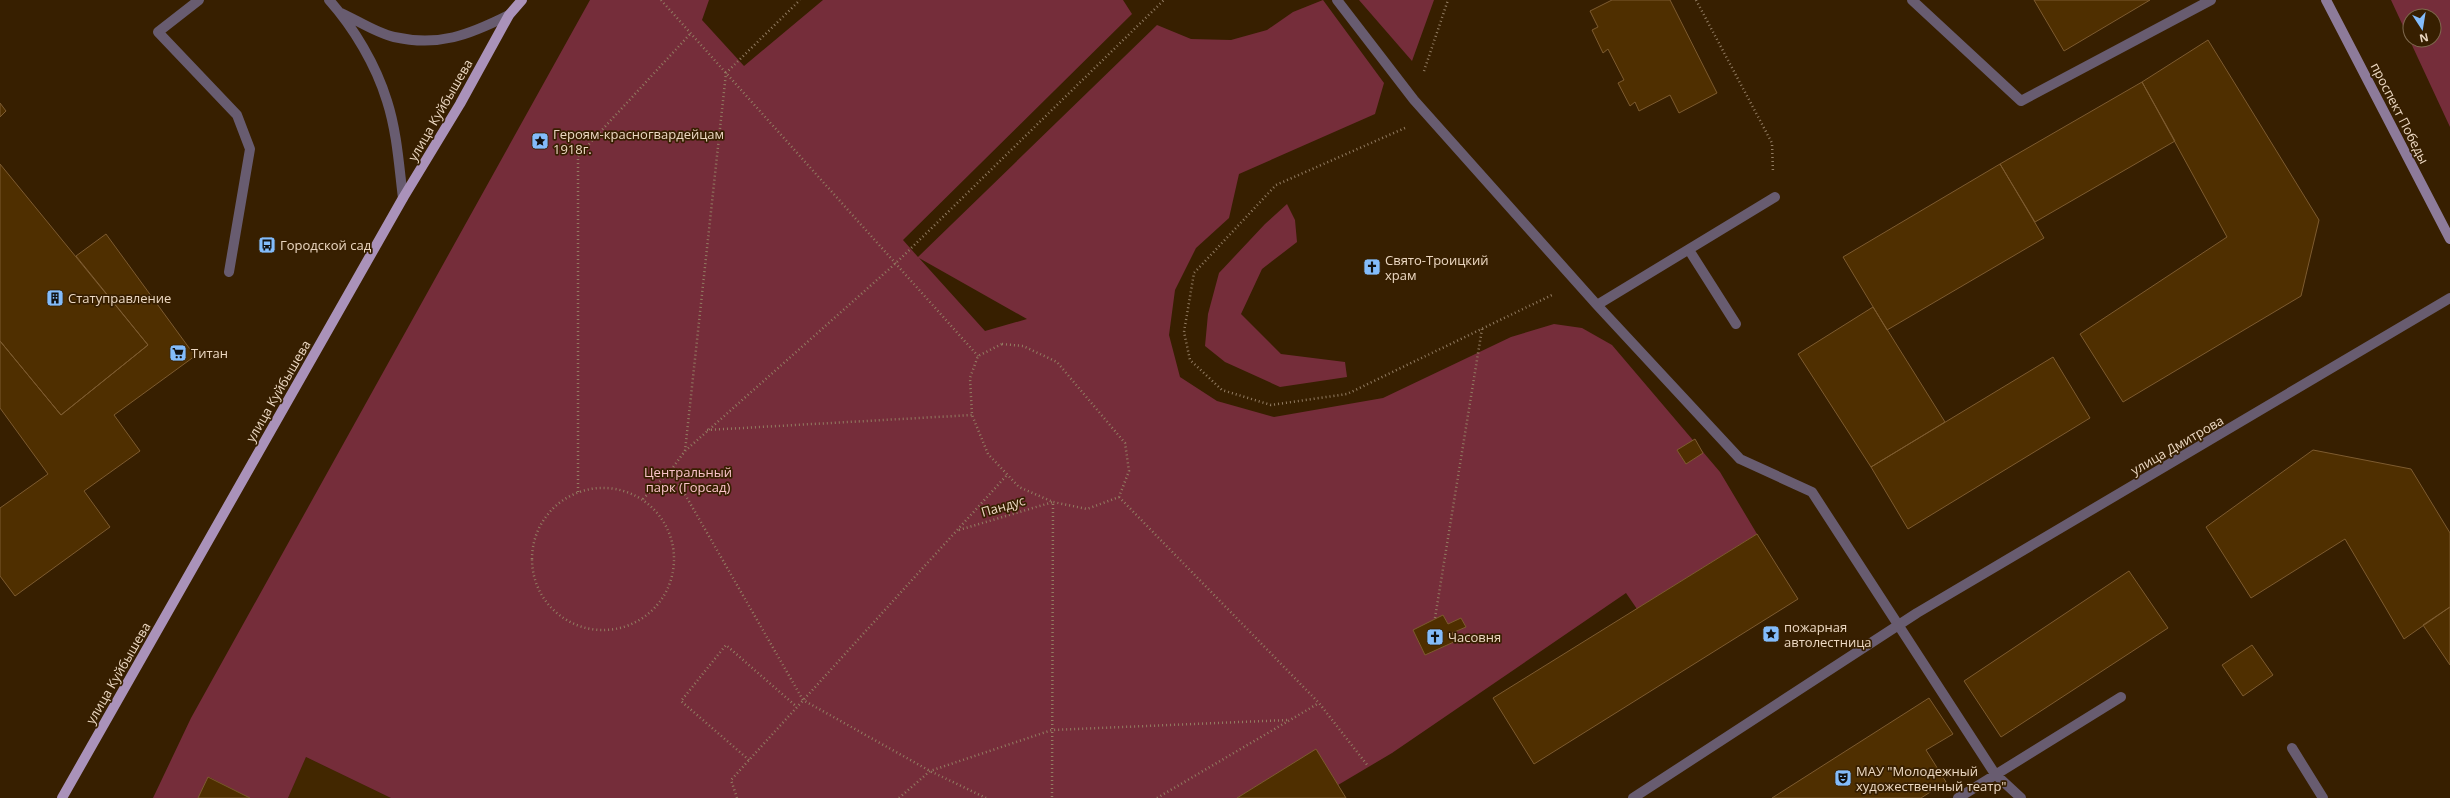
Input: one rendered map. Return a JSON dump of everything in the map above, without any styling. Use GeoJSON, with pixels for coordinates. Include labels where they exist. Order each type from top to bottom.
{"type":"FeatureCollection","features":[{"type":"Feature","properties":{"kind":"main road","name":"улица Куйбышева"},"geometry":{"type":"LineString","coordinates":[[62,798],[403,198],[460,104],[509,15],[522,0]]}},
{"type":"Feature","properties":{"kind":"street"},"geometry":{"type":"LineString","coordinates":[[199,0],[158,32],[236,115],[250,150],[229,272]]}},
{"type":"Feature","properties":{"kind":"street"},"geometry":{"type":"LineString","coordinates":[[329,0],[340,13],[369,59],[387,101],[397,148],[403,198]]}},
{"type":"Feature","properties":{"kind":"street"},"geometry":{"type":"LineString","coordinates":[[1337,0],[1414,100],[1577,283],[1740,459],[1812,492],[1995,774],[2021,798]]}},
{"type":"Feature","properties":{"kind":"street"},"geometry":{"type":"LineString","coordinates":[[1912,0],[2021,101],[2211,0]]}},
{"type":"Feature","properties":{"kind":"street","name":"проспект Победы"},"geometry":{"type":"LineString","coordinates":[[2326,0],[2450,239]]}},
{"type":"Feature","properties":{"kind":"street"},"geometry":{"type":"LineString","coordinates":[[340,13],[393,37],[432,42],[473,33],[509,15]]}},
{"type":"Feature","properties":{"kind":"street"},"geometry":{"type":"LineString","coordinates":[[1597,305],[1775,197]]}},
{"type":"Feature","properties":{"kind":"street"},"geometry":{"type":"LineString","coordinates":[[1689,250],[1736,324]]}},
{"type":"Feature","properties":{"kind":"street","name":"улица Дмитрова"},"geometry":{"type":"LineString","coordinates":[[1633,798],[1898,624],[2450,298]]}},
{"type":"Feature","properties":{"kind":"street"},"geometry":{"type":"LineString","coordinates":[[1958,798],[2121,697]]}},
{"type":"Feature","properties":{"kind":"street"},"geometry":{"type":"LineString","coordinates":[[2292,748],[2324,798]]}},
{"type":"Feature","properties":{"kind":"path"},"geometry":{"type":"LineString","coordinates":[[661,0],[978,356]]}},
{"type":"Feature","properties":{"kind":"path"},"geometry":{"type":"LineString","coordinates":[[685,451],[726,73],[800,0]]}},
{"type":"Feature","properties":{"kind":"path"},"geometry":{"type":"LineString","coordinates":[[643,499],[671,470],[685,451],[896,263],[1164,0]]}},
{"type":"Feature","properties":{"kind":"path"},"geometry":{"type":"LineString","coordinates":[[1414,100],[1448,0]]}},
{"type":"Feature","properties":{"kind":"path"},"geometry":{"type":"LineString","coordinates":[[1696,0],[1772,143],[1775,197]]}},
{"type":"Feature","properties":{"kind":"path"},"geometry":{"type":"LineString","coordinates":[[578,492],[578,156],[691,33]]}},
{"type":"Feature","properties":{"kind":"path"},"geometry":{"type":"LineString","coordinates":[[1430,117],[1276,185],[1194,273],[1184,332],[1190,360],[1222,390],[1271,405],[1347,394],[1577,283]]}},
{"type":"Feature","properties":{"kind":"path"},"geometry":{"type":"LineString","coordinates":[[1435,618],[1482,329]]}},
{"type":"Feature","properties":{"kind":"path"},"geometry":{"type":"LineString","coordinates":[[1002,344],[1009,344],[1023,346],[1057,362],[1125,443],[1128,471],[1119,497],[1087,510],[1053,502],[1019,488],[988,454],[972,415],[970,378],[978,356],[1002,344]]}},
{"type":"Feature","properties":{"kind":"path"},"geometry":{"type":"LineString","coordinates":[[707,430],[972,415]]}},
{"type":"Feature","properties":{"kind":"path"},"geometry":{"type":"LineString","coordinates":[[671,470],[803,700],[930,771],[986,798]]}},
{"type":"Feature","properties":{"kind":"path"},"geometry":{"type":"LineString","coordinates":[[737,798],[731,780],[1007,475]]}},
{"type":"Feature","properties":{"kind":"path"},"geometry":{"type":"LineString","coordinates":[[600,487],[623,490],[643,499],[660,515],[671,535],[675,557],[672,580],[661,601],[646,617],[625,627],[600,630],[576,625],[555,612],[540,593],[532,570],[532,545],[541,521],[558,503],[578,492],[600,487]]}},
{"type":"Feature","properties":{"kind":"path"},"geometry":{"type":"LineString","coordinates":[[1119,497],[1319,703],[1368,766]]}},
{"type":"Feature","properties":{"kind":"path"},"geometry":{"type":"LineString","coordinates":[[1052,798],[1053,502]]}},
{"type":"Feature","properties":{"kind":"path","name":"Пандус"},"geometry":{"type":"LineString","coordinates":[[958,530],[1053,502]]}},
{"type":"Feature","properties":{"kind":"path"},"geometry":{"type":"LineString","coordinates":[[749,760],[681,700],[726,645],[797,707]]}},
{"type":"Feature","properties":{"kind":"path"},"geometry":{"type":"LineString","coordinates":[[1157,798],[1319,703]]}},
{"type":"Feature","properties":{"kind":"path"},"geometry":{"type":"LineString","coordinates":[[898,798],[930,771],[1052,730],[1288,720]]}},
{"type":"Feature","properties":{"kind":"shaded area"},"geometry":{"type":"Polygon","coordinates":[[[306,757],[391,798],[288,798],[306,757]]]}},
{"type":"Feature","properties":{"kind":"green space","name":"Центральный парк (Горсад)"},"geometry":{"type":"Polygon","coordinates":[[[590,0],[709,0],[702,20],[744,66],[823,0],[1123,0],[1132,14],[903,240],[918,257],[1157,25],[1191,39],[1231,40],[1267,30],[1293,12],[1323,0],[1384,83],[1375,114],[1239,174],[1229,218],[1196,248],[1175,290],[1169,335],[1180,377],[1217,401],[1274,417],[1383,398],[1511,337],[1554,324],[1582,328],[1612,345],[1720,472],[1757,534],[1637,609],[1626,593],[1392,753],[1338,785],[1316,750],[1237,798],[391,798],[306,757],[288,798],[250,798],[209,777],[198,798],[153,798],[191,718],[590,0]],[[919,258],[985,331],[1027,319],[919,258]]]}},
{"type":"Feature","properties":{"kind":"green space"},"geometry":{"type":"Polygon","coordinates":[[[1359,0],[1434,0],[1412,61],[1359,0]]]}},
{"type":"Feature","properties":{"kind":"green space"},"geometry":{"type":"Polygon","coordinates":[[[2391,0],[2450,0],[2450,127],[2413,48],[2442,48],[2442,8],[2402,8],[2402,24],[2391,0]]]}},
{"type":"Feature","properties":{"kind":"green space"},"geometry":{"type":"Polygon","coordinates":[[[1287,204],[1295,220],[1297,242],[1262,269],[1241,314],[1281,354],[1345,362],[1347,377],[1280,387],[1225,362],[1205,346],[1208,314],[1219,273],[1265,224],[1287,204]]]}},
{"type":"Feature","properties":{"kind":"building"},"geometry":{"type":"Polygon","coordinates":[[[1612,0],[1670,0],[1717,93],[1679,113],[1670,95],[1639,111],[1635,102],[1630,106],[1618,83],[1624,80],[1608,49],[1603,53],[1592,30],[1598,27],[1590,11],[1612,0]]]}},
{"type":"Feature","properties":{"kind":"building"},"geometry":{"type":"Polygon","coordinates":[[[2034,0],[2150,0],[2064,51],[2034,0]]]}},
{"type":"Feature","properties":{"kind":"building"},"geometry":{"type":"Polygon","coordinates":[[[2208,40],[2319,220],[2301,296],[2123,402],[2080,334],[2227,237],[2142,82],[2208,40]]]}},
{"type":"Feature","properties":{"kind":"building"},"geometry":{"type":"Polygon","coordinates":[[[2142,82],[2175,141],[2035,222],[2000,164],[2142,82]]]}},
{"type":"Feature","properties":{"kind":"building"},"geometry":{"type":"Polygon","coordinates":[[[0,103],[6,111],[0,117],[0,103]]]}},
{"type":"Feature","properties":{"kind":"building","name":"Статуправление"},"geometry":{"type":"Polygon","coordinates":[[[0,164],[148,345],[61,415],[0,341],[0,164]]]}},
{"type":"Feature","properties":{"kind":"building"},"geometry":{"type":"Polygon","coordinates":[[[2000,164],[2044,238],[1887,330],[1843,257],[2000,164]]]}},
{"type":"Feature","properties":{"kind":"building"},"geometry":{"type":"Polygon","coordinates":[[[106,234],[195,356],[114,415],[140,451],[84,491],[110,527],[15,596],[0,576],[0,508],[48,474],[0,408],[0,341],[61,415],[148,345],[76,256],[106,234]]]}},
{"type":"Feature","properties":{"kind":"building"},"geometry":{"type":"Polygon","coordinates":[[[1873,307],[1945,422],[1871,467],[1798,354],[1873,307]]]}},
{"type":"Feature","properties":{"kind":"building"},"geometry":{"type":"Polygon","coordinates":[[[2053,357],[2090,418],[1908,529],[1871,467],[2053,357]]]}},
{"type":"Feature","properties":{"kind":"building"},"geometry":{"type":"Polygon","coordinates":[[[1695,439],[1703,453],[1686,464],[1677,450],[1695,439]]]}},
{"type":"Feature","properties":{"kind":"building"},"geometry":{"type":"Polygon","coordinates":[[[2313,450],[2411,469],[2450,533],[2450,607],[2404,639],[2345,539],[2251,598],[2206,527],[2313,450]]]}},
{"type":"Feature","properties":{"kind":"building"},"geometry":{"type":"Polygon","coordinates":[[[1757,534],[1798,599],[1534,764],[1493,698],[1757,534]]]}},
{"type":"Feature","properties":{"kind":"building"},"geometry":{"type":"Polygon","coordinates":[[[2129,571],[2168,628],[2001,737],[1964,681],[2129,571]]]}},
{"type":"Feature","properties":{"kind":"building"},"geometry":{"type":"Polygon","coordinates":[[[2450,607],[2450,665],[2423,625],[2450,607]]]}},
{"type":"Feature","properties":{"kind":"building","name":"Часовня"},"geometry":{"type":"Polygon","coordinates":[[[1443,615],[1448,624],[1461,618],[1466,627],[1452,633],[1456,641],[1425,655],[1413,630],[1443,615]]]}},
{"type":"Feature","properties":{"kind":"building"},"geometry":{"type":"Polygon","coordinates":[[[2252,645],[2273,675],[2243,696],[2222,665],[2252,645]]]}},
{"type":"Feature","properties":{"kind":"building"},"geometry":{"type":"Polygon","coordinates":[[[1929,698],[1953,734],[1926,750],[1946,782],[1921,798],[1772,798],[1929,698]]]}},
{"type":"Feature","properties":{"kind":"building"},"geometry":{"type":"Polygon","coordinates":[[[1316,749],[1346,798],[1237,798],[1316,749]]]}},
{"type":"Feature","properties":{"kind":"building"},"geometry":{"type":"Polygon","coordinates":[[[208,777],[250,798],[198,798],[208,777]]]}},
{"type":"Feature","properties":{"kind":"place","name":"Героям-красногвардейцам 1918г."},"geometry":{"type":"Point","coordinates":[540,141]}},
{"type":"Feature","properties":{"kind":"place","name":"Городской сад"},"geometry":{"type":"Point","coordinates":[267,245]}},
{"type":"Feature","properties":{"kind":"place","name":"Свято-Троицкий храм"},"geometry":{"type":"Point","coordinates":[1372,267]}},
{"type":"Feature","properties":{"kind":"place","name":"Статуправление"},"geometry":{"type":"Point","coordinates":[55,298]}},
{"type":"Feature","properties":{"kind":"place","name":"Титан"},"geometry":{"type":"Point","coordinates":[178,353]}},
{"type":"Feature","properties":{"kind":"place","name":"пожарная автолестница"},"geometry":{"type":"Point","coordinates":[1771,634]}},
{"type":"Feature","properties":{"kind":"place","name":"Часовня"},"geometry":{"type":"Point","coordinates":[1435,637]}},
{"type":"Feature","properties":{"kind":"place","name":"МАУ \"Молодежный художественный театр\""},"geometry":{"type":"Point","coordinates":[1843,778]}}]}
